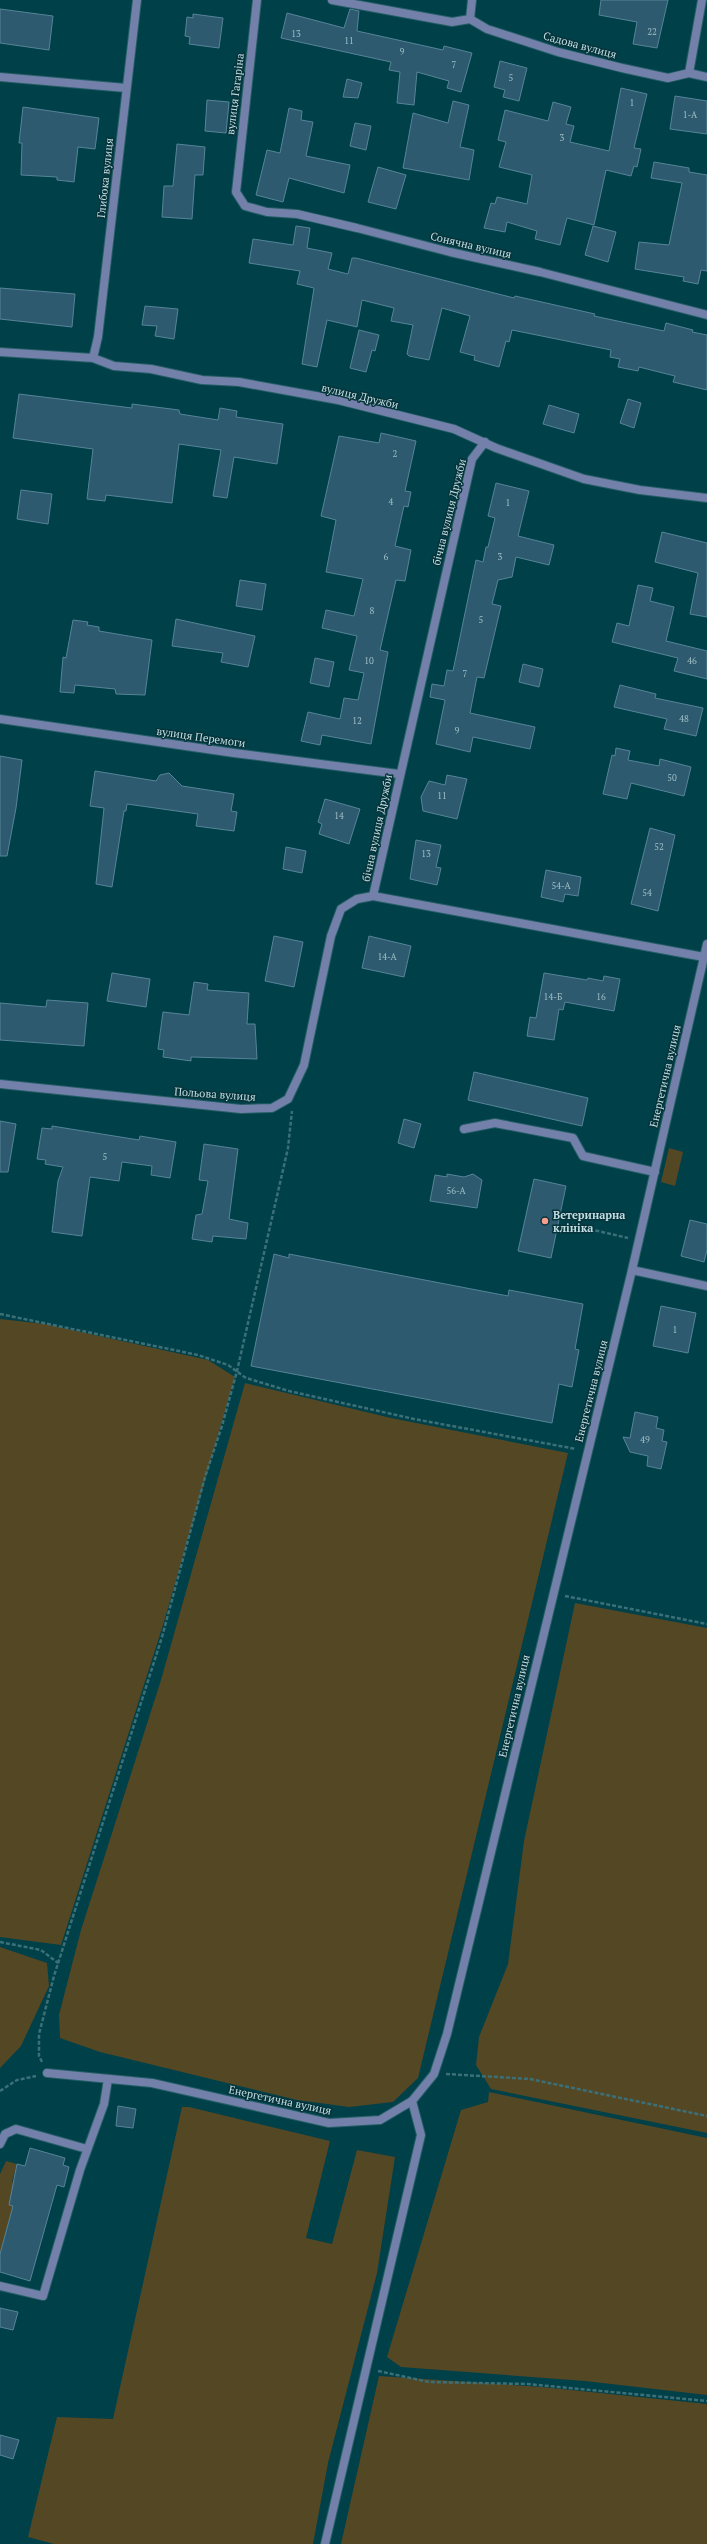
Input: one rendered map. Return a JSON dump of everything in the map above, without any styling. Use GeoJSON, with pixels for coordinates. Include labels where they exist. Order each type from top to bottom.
{"type":"FeatureCollection","features":[{"type":"Feature","properties":{"kind":"street","name":"Глибока вулиця"},"geometry":{"type":"LineString","coordinates":[[93,358],[99,330],[137,0]]}},
{"type":"Feature","properties":{"kind":"street","name":"вулиця Гагаріна"},"geometry":{"type":"LineString","coordinates":[[236,192],[257,0]]}},
{"type":"Feature","properties":{"kind":"street"},"geometry":{"type":"LineString","coordinates":[[332,0],[452,22],[470,19],[472,0]]}},
{"type":"Feature","properties":{"kind":"street"},"geometry":{"type":"LineString","coordinates":[[689,73],[702,0]]}},
{"type":"Feature","properties":{"kind":"street","name":"Садова вулиця"},"geometry":{"type":"LineString","coordinates":[[470,19],[487,30],[558,52],[622,68],[668,78],[689,73],[707,77]]}},
{"type":"Feature","properties":{"kind":"street"},"geometry":{"type":"LineString","coordinates":[[0,77],[126,88]]}},
{"type":"Feature","properties":{"kind":"street","name":"Сонячна вулиця"},"geometry":{"type":"LineString","coordinates":[[236,192],[245,206],[267,212],[297,214],[357,228],[450,252],[540,272],[707,315]]}},
{"type":"Feature","properties":{"kind":"street","name":"вулиця Дружби"},"geometry":{"type":"LineString","coordinates":[[0,352],[93,358],[114,366],[151,368],[202,380],[239,382],[338,400],[454,429],[496,448],[584,479],[640,490],[707,498]]}},
{"type":"Feature","properties":{"kind":"street","name":"бічна вулиця Дружби"},"geometry":{"type":"LineString","coordinates":[[485,442],[472,459],[373,896],[704,957]]}},
{"type":"Feature","properties":{"kind":"street","name":"вулиця Перемоги"},"geometry":{"type":"LineString","coordinates":[[0,719],[234,753],[400,774]]}},
{"type":"Feature","properties":{"kind":"street"},"geometry":{"type":"LineString","coordinates":[[288,1099],[304,1065],[331,936],[341,909],[357,899],[373,896]]}},
{"type":"Feature","properties":{"kind":"street","name":"Енергетична вулиця"},"geometry":{"type":"LineString","coordinates":[[47,2073],[152,2083],[329,2123],[380,2120],[412,2100],[434,2074],[447,2034],[552,1594],[632,1270],[707,944]]}},
{"type":"Feature","properties":{"kind":"street","name":"Польова вулиця"},"geometry":{"type":"LineString","coordinates":[[0,1084],[241,1109],[272,1108],[288,1099]]}},
{"type":"Feature","properties":{"kind":"street"},"geometry":{"type":"LineString","coordinates":[[464,1130],[495,1122],[573,1138],[583,1156],[654,1172]]}},
{"type":"Feature","properties":{"kind":"street"},"geometry":{"type":"LineString","coordinates":[[632,1270],[707,1286]]}},
{"type":"Feature","properties":{"kind":"street"},"geometry":{"type":"LineString","coordinates":[[0,2286],[43,2296],[87,2149],[104,2104],[108,2079]]}},
{"type":"Feature","properties":{"kind":"street"},"geometry":{"type":"LineString","coordinates":[[325,2544],[421,2135],[412,2100]]}},
{"type":"Feature","properties":{"kind":"street"},"geometry":{"type":"LineString","coordinates":[[0,2144],[5,2134],[16,2129],[87,2149]]}},
{"type":"Feature","properties":{"kind":"path"},"geometry":{"type":"LineString","coordinates":[[0,2090],[17,2080],[47,2073],[39,2056],[39,2034],[58,1963],[162,1637],[205,1477],[237,1371],[288,1148],[292,1110],[288,1099]]}},
{"type":"Feature","properties":{"kind":"path"},"geometry":{"type":"LineString","coordinates":[[572,1225],[639,1241]]}},
{"type":"Feature","properties":{"kind":"path"},"geometry":{"type":"LineString","coordinates":[[0,1314],[198,1355],[228,1365],[246,1378],[296,1393],[421,1420],[587,1451]]}},
{"type":"Feature","properties":{"kind":"path"},"geometry":{"type":"LineString","coordinates":[[552,1594],[707,1624]]}},
{"type":"Feature","properties":{"kind":"path"},"geometry":{"type":"LineString","coordinates":[[0,1942],[41,1950],[58,1963]]}},
{"type":"Feature","properties":{"kind":"path"},"geometry":{"type":"LineString","coordinates":[[434,2074],[530,2078],[707,2116]]}},
{"type":"Feature","properties":{"kind":"path"},"geometry":{"type":"LineString","coordinates":[[368,2366],[385,2374],[429,2382],[527,2384],[707,2401]]}},
{"type":"Feature","properties":{"kind":"shaded area"},"geometry":{"type":"Polygon","coordinates":[[[669,1148],[683,1152],[675,1186],[661,1182],[669,1148]]]}},
{"type":"Feature","properties":{"kind":"shaded area"},"geometry":{"type":"Polygon","coordinates":[[[0,1319],[45,1324],[208,1360],[235,1377],[163,1625],[61,1945],[0,1937],[0,1319]]]}},
{"type":"Feature","properties":{"kind":"shaded area"},"geometry":{"type":"Polygon","coordinates":[[[245,1383],[391,1418],[568,1453],[418,2078],[393,2102],[349,2107],[297,2100],[100,2052],[60,2038],[59,2015],[81,1930],[161,1680],[245,1383]]]}},
{"type":"Feature","properties":{"kind":"shaded area"},"geometry":{"type":"Polygon","coordinates":[[[575,1603],[707,1628],[707,2133],[491,2089],[476,2065],[479,2037],[508,1964],[524,1841],[575,1603]]]}},
{"type":"Feature","properties":{"kind":"shaded area"},"geometry":{"type":"Polygon","coordinates":[[[0,1947],[47,1963],[49,1986],[21,2046],[0,2068],[0,1947]]]}},
{"type":"Feature","properties":{"kind":"shaded area"},"geometry":{"type":"Polygon","coordinates":[[[489,2092],[707,2138],[707,2395],[585,2381],[401,2367],[387,2357],[461,2110],[488,2102],[489,2092]]]}},
{"type":"Feature","properties":{"kind":"shaded area"},"geometry":{"type":"Polygon","coordinates":[[[182,2107],[189,2107],[330,2141],[306,2238],[332,2244],[357,2150],[395,2157],[377,2273],[328,2463],[313,2544],[54,2544],[28,2537],[57,2417],[113,2419],[182,2107]]]}},
{"type":"Feature","properties":{"kind":"shaded area"},"geometry":{"type":"Polygon","coordinates":[[[6,2161],[17,2164],[12,2182],[20,2185],[9,2205],[13,2206],[0,2254],[0,2174],[6,2161]]]}},
{"type":"Feature","properties":{"kind":"shaded area"},"geometry":{"type":"Polygon","coordinates":[[[379,2376],[542,2387],[707,2404],[707,2544],[341,2544],[379,2376]]]}},
{"type":"Feature","properties":{"kind":"building"},"geometry":{"type":"Polygon","coordinates":[[[601,0],[668,0],[657,48],[633,44],[637,22],[599,15],[601,0]]]}},
{"type":"Feature","properties":{"kind":"building"},"geometry":{"type":"Polygon","coordinates":[[[0,9],[53,16],[49,50],[0,43],[0,9]]]}},
{"type":"Feature","properties":{"kind":"building"},"geometry":{"type":"Polygon","coordinates":[[[350,9],[359,11],[357,31],[443,50],[444,46],[472,53],[461,92],[447,88],[449,81],[417,72],[414,105],[397,103],[400,72],[389,70],[391,62],[281,38],[287,13],[344,28],[350,9]]]}},
{"type":"Feature","properties":{"kind":"building"},"geometry":{"type":"Polygon","coordinates":[[[193,14],[223,18],[219,48],[189,44],[190,37],[185,36],[187,17],[193,18],[193,14]]]}},
{"type":"Feature","properties":{"kind":"building"},"geometry":{"type":"Polygon","coordinates":[[[500,61],[527,68],[519,101],[503,97],[505,90],[494,87],[500,61]]]}},
{"type":"Feature","properties":{"kind":"building"},"geometry":{"type":"Polygon","coordinates":[[[347,79],[362,83],[358,98],[343,97],[347,79]]]}},
{"type":"Feature","properties":{"kind":"building"},"geometry":{"type":"Polygon","coordinates":[[[621,88],[647,94],[634,148],[641,149],[637,167],[634,166],[631,176],[606,170],[594,225],[567,218],[560,245],[535,239],[537,231],[507,222],[505,232],[484,228],[491,203],[495,204],[497,197],[527,204],[532,175],[499,167],[506,142],[498,140],[505,110],[548,121],[553,102],[571,107],[566,124],[574,126],[570,142],[609,151],[621,88]]]}},
{"type":"Feature","properties":{"kind":"building"},"geometry":{"type":"Polygon","coordinates":[[[675,96],[707,101],[707,134],[670,129],[675,96]]]}},
{"type":"Feature","properties":{"kind":"building"},"geometry":{"type":"Polygon","coordinates":[[[207,100],[229,102],[226,133],[205,131],[207,100]]]}},
{"type":"Feature","properties":{"kind":"building"},"geometry":{"type":"Polygon","coordinates":[[[453,101],[469,105],[460,147],[474,150],[469,180],[403,168],[413,113],[448,123],[453,101]]]}},
{"type":"Feature","properties":{"kind":"building"},"geometry":{"type":"Polygon","coordinates":[[[23,107],[99,118],[95,149],[78,147],[74,182],[57,180],[57,177],[21,175],[22,143],[19,143],[23,107]]]}},
{"type":"Feature","properties":{"kind":"building"},"geometry":{"type":"Polygon","coordinates":[[[289,108],[302,111],[301,120],[313,122],[306,156],[350,165],[344,193],[289,178],[283,202],[256,195],[267,150],[280,153],[289,108]]]}},
{"type":"Feature","properties":{"kind":"building"},"geometry":{"type":"Polygon","coordinates":[[[355,123],[371,126],[366,150],[350,146],[355,123]]]}},
{"type":"Feature","properties":{"kind":"building"},"geometry":{"type":"Polygon","coordinates":[[[177,144],[205,147],[203,175],[195,175],[192,219],[162,217],[164,186],[173,186],[177,144]]]}},
{"type":"Feature","properties":{"kind":"building"},"geometry":{"type":"Polygon","coordinates":[[[654,162],[689,168],[689,172],[707,175],[707,271],[701,270],[698,284],[683,281],[684,277],[635,269],[639,242],[669,245],[682,183],[651,178],[654,162]]]}},
{"type":"Feature","properties":{"kind":"building"},"geometry":{"type":"Polygon","coordinates":[[[378,167],[406,175],[396,209],[368,202],[378,167]]]}},
{"type":"Feature","properties":{"kind":"building"},"geometry":{"type":"Polygon","coordinates":[[[296,226],[310,228],[307,248],[332,253],[328,269],[348,274],[352,258],[356,258],[514,298],[515,296],[595,314],[594,316],[664,331],[666,323],[693,330],[692,332],[707,335],[707,390],[673,382],[675,376],[639,367],[638,371],[618,367],[620,359],[610,357],[611,350],[512,330],[509,342],[506,341],[499,367],[474,360],[475,356],[460,352],[470,316],[442,308],[429,360],[409,356],[407,354],[413,325],[391,321],[394,308],[362,300],[357,327],[327,320],[317,367],[302,364],[314,288],[297,284],[300,271],[249,263],[253,239],[293,245],[296,226]]]}},
{"type":"Feature","properties":{"kind":"building"},"geometry":{"type":"Polygon","coordinates":[[[593,226],[616,232],[608,262],[585,255],[593,226]]]}},
{"type":"Feature","properties":{"kind":"building"},"geometry":{"type":"Polygon","coordinates":[[[0,288],[75,294],[72,327],[0,319],[0,288]]]}},
{"type":"Feature","properties":{"kind":"building"},"geometry":{"type":"Polygon","coordinates":[[[145,306],[178,309],[174,339],[155,336],[157,326],[142,325],[145,306]]]}},
{"type":"Feature","properties":{"kind":"building"},"geometry":{"type":"Polygon","coordinates":[[[359,330],[379,335],[375,351],[372,350],[366,372],[350,368],[359,330]]]}},
{"type":"Feature","properties":{"kind":"building"},"geometry":{"type":"Polygon","coordinates":[[[19,394],[132,408],[132,404],[179,410],[180,414],[218,420],[220,408],[237,411],[236,417],[283,424],[277,464],[234,457],[227,498],[213,496],[221,450],[179,444],[172,503],[106,495],[105,501],[87,499],[93,449],[13,438],[19,394]]]}},
{"type":"Feature","properties":{"kind":"building"},"geometry":{"type":"Polygon","coordinates":[[[628,399],[641,403],[634,428],[620,423],[628,399]]]}},
{"type":"Feature","properties":{"kind":"building"},"geometry":{"type":"Polygon","coordinates":[[[549,405],[579,414],[574,433],[543,424],[549,405]]]}},
{"type":"Feature","properties":{"kind":"building"},"geometry":{"type":"Polygon","coordinates":[[[381,433],[416,441],[405,491],[411,492],[408,507],[404,506],[395,546],[411,550],[405,581],[396,580],[380,650],[388,652],[371,744],[322,735],[320,745],[301,741],[308,712],[340,719],[344,698],[358,700],[364,673],[349,670],[357,636],[322,628],[326,610],[354,616],[363,579],[326,572],[336,520],[321,516],[339,436],[379,443],[381,433]]]}},
{"type":"Feature","properties":{"kind":"building"},"geometry":{"type":"Polygon","coordinates":[[[496,483],[529,491],[518,536],[554,545],[549,565],[516,557],[512,577],[498,580],[492,604],[501,606],[484,678],[477,677],[470,713],[535,727],[530,749],[473,737],[470,752],[436,744],[445,700],[430,697],[432,684],[444,686],[447,670],[453,671],[476,560],[483,562],[495,518],[488,516],[496,483]]]}},
{"type":"Feature","properties":{"kind":"building"},"geometry":{"type":"Polygon","coordinates":[[[21,490],[52,494],[48,524],[17,519],[21,490]]]}},
{"type":"Feature","properties":{"kind":"building"},"geometry":{"type":"Polygon","coordinates":[[[662,532],[707,543],[707,617],[690,614],[698,573],[655,562],[662,532]]]}},
{"type":"Feature","properties":{"kind":"building"},"geometry":{"type":"Polygon","coordinates":[[[240,580],[266,584],[262,610],[236,606],[240,580]]]}},
{"type":"Feature","properties":{"kind":"building"},"geometry":{"type":"Polygon","coordinates":[[[638,585],[653,588],[650,601],[674,607],[666,641],[707,651],[707,679],[674,671],[678,658],[612,642],[617,623],[629,626],[638,585]]]}},
{"type":"Feature","properties":{"kind":"building"},"geometry":{"type":"Polygon","coordinates":[[[176,619],[255,636],[248,667],[221,662],[223,653],[172,646],[176,619]]]}},
{"type":"Feature","properties":{"kind":"building"},"geometry":{"type":"Polygon","coordinates":[[[73,620],[88,622],[87,625],[99,627],[99,631],[152,640],[145,695],[116,694],[115,689],[75,685],[74,693],[60,692],[63,657],[66,658],[73,620]]]}},
{"type":"Feature","properties":{"kind":"building"},"geometry":{"type":"Polygon","coordinates":[[[315,658],[334,662],[329,687],[310,683],[315,658]]]}},
{"type":"Feature","properties":{"kind":"building"},"geometry":{"type":"Polygon","coordinates":[[[523,664],[543,669],[539,687],[519,682],[523,664]]]}},
{"type":"Feature","properties":{"kind":"building"},"geometry":{"type":"Polygon","coordinates":[[[620,685],[656,694],[655,698],[703,708],[696,736],[664,729],[667,719],[614,707],[620,685]]]}},
{"type":"Feature","properties":{"kind":"building"},"geometry":{"type":"Polygon","coordinates":[[[616,748],[630,751],[628,760],[659,766],[660,759],[691,767],[684,796],[631,783],[627,799],[603,794],[612,755],[615,756],[616,748]]]}},
{"type":"Feature","properties":{"kind":"building"},"geometry":{"type":"Polygon","coordinates":[[[0,756],[22,760],[16,808],[7,856],[0,856],[0,756]]]}},
{"type":"Feature","properties":{"kind":"building"},"geometry":{"type":"Polygon","coordinates":[[[95,771],[156,781],[160,775],[169,773],[182,786],[234,794],[231,811],[237,812],[234,831],[196,826],[198,814],[127,804],[126,811],[124,811],[112,887],[96,884],[104,808],[90,806],[95,771]]]}},
{"type":"Feature","properties":{"kind":"building"},"geometry":{"type":"Polygon","coordinates":[[[447,775],[467,779],[457,819],[423,811],[421,797],[429,781],[445,785],[447,775]]]}},
{"type":"Feature","properties":{"kind":"building"},"geometry":{"type":"Polygon","coordinates":[[[325,799],[360,809],[349,844],[319,834],[322,824],[318,822],[325,799]]]}},
{"type":"Feature","properties":{"kind":"building"},"geometry":{"type":"Polygon","coordinates":[[[650,828],[675,835],[658,911],[631,904],[650,828]]]}},
{"type":"Feature","properties":{"kind":"building"},"geometry":{"type":"Polygon","coordinates":[[[416,840],[441,845],[436,867],[441,868],[437,885],[410,879],[416,840]]]}},
{"type":"Feature","properties":{"kind":"building"},"geometry":{"type":"Polygon","coordinates":[[[286,847],[306,851],[302,873],[283,869],[286,847]]]}},
{"type":"Feature","properties":{"kind":"building"},"geometry":{"type":"Polygon","coordinates":[[[546,870],[581,877],[578,896],[565,894],[563,902],[541,897],[546,870]]]}},
{"type":"Feature","properties":{"kind":"building"},"geometry":{"type":"Polygon","coordinates":[[[274,936],[303,942],[294,987],[265,981],[274,936]]]}},
{"type":"Feature","properties":{"kind":"building"},"geometry":{"type":"Polygon","coordinates":[[[369,936],[411,946],[404,977],[362,968],[369,936]]]}},
{"type":"Feature","properties":{"kind":"building"},"geometry":{"type":"Polygon","coordinates":[[[112,973],[150,979],[146,1007],[107,1001],[112,973]]]}},
{"type":"Feature","properties":{"kind":"building"},"geometry":{"type":"Polygon","coordinates":[[[544,973],[587,980],[588,978],[603,981],[604,976],[620,979],[614,1011],[565,1002],[563,1010],[559,1009],[554,1040],[527,1036],[530,1017],[536,1018],[544,973]]]}},
{"type":"Feature","properties":{"kind":"building"},"geometry":{"type":"Polygon","coordinates":[[[194,982],[208,984],[207,990],[249,993],[247,1024],[255,1024],[257,1059],[191,1057],[191,1061],[163,1057],[164,1050],[158,1049],[163,1012],[189,1015],[194,982]]]}},
{"type":"Feature","properties":{"kind":"building"},"geometry":{"type":"Polygon","coordinates":[[[47,1000],[88,1003],[84,1046],[0,1040],[0,1003],[46,1007],[47,1000]]]}},
{"type":"Feature","properties":{"kind":"building"},"geometry":{"type":"Polygon","coordinates":[[[474,1072],[588,1098],[582,1126],[468,1100],[474,1072]]]}},
{"type":"Feature","properties":{"kind":"building"},"geometry":{"type":"Polygon","coordinates":[[[404,1119],[421,1124],[414,1148],[398,1143],[404,1119]]]}},
{"type":"Feature","properties":{"kind":"building"},"geometry":{"type":"Polygon","coordinates":[[[0,1121],[16,1124],[8,1172],[0,1172],[0,1121]]]}},
{"type":"Feature","properties":{"kind":"building"},"geometry":{"type":"Polygon","coordinates":[[[52,1126],[139,1140],[140,1136],[176,1142],[170,1178],[151,1175],[152,1166],[122,1162],[119,1181],[90,1177],[82,1236],[52,1232],[58,1181],[63,1167],[45,1164],[46,1160],[37,1159],[42,1128],[52,1129],[52,1126]]]}},
{"type":"Feature","properties":{"kind":"building"},"geometry":{"type":"Polygon","coordinates":[[[204,1144],[238,1149],[229,1219],[248,1223],[246,1239],[213,1236],[212,1242],[192,1239],[196,1215],[202,1214],[208,1181],[199,1180],[204,1144]]]}},
{"type":"Feature","properties":{"kind":"building"},"geometry":{"type":"Polygon","coordinates":[[[447,1174],[464,1177],[473,1174],[482,1180],[477,1208],[430,1201],[435,1175],[447,1177],[447,1174]]]}},
{"type":"Feature","properties":{"kind":"building","name":"Ветеринарна клініка"},"geometry":{"type":"Polygon","coordinates":[[[534,1179],[566,1186],[551,1258],[518,1251],[534,1179]]]}},
{"type":"Feature","properties":{"kind":"building"},"geometry":{"type":"Polygon","coordinates":[[[690,1220],[707,1224],[707,1250],[704,1262],[681,1256],[690,1220]]]}},
{"type":"Feature","properties":{"kind":"building"},"geometry":{"type":"Polygon","coordinates":[[[274,1254],[289,1258],[289,1254],[508,1296],[509,1290],[583,1304],[575,1349],[579,1350],[572,1387],[559,1384],[552,1423],[251,1366],[274,1254]]]}},
{"type":"Feature","properties":{"kind":"building"},"geometry":{"type":"Polygon","coordinates":[[[661,1306],[696,1313],[688,1353],[653,1346],[661,1306]]]}},
{"type":"Feature","properties":{"kind":"building"},"geometry":{"type":"Polygon","coordinates":[[[635,1412],[658,1417],[656,1428],[664,1430],[662,1441],[667,1442],[661,1469],[647,1466],[648,1456],[630,1452],[623,1437],[630,1438],[635,1412]]]}},
{"type":"Feature","properties":{"kind":"building"},"geometry":{"type":"Polygon","coordinates":[[[118,2106],[136,2109],[133,2128],[116,2126],[118,2106]]]}},
{"type":"Feature","properties":{"kind":"building"},"geometry":{"type":"Polygon","coordinates":[[[30,2148],[65,2158],[63,2165],[69,2167],[64,2187],[57,2185],[30,2281],[0,2272],[0,2254],[13,2206],[9,2205],[17,2164],[25,2166],[30,2148]]]}},
{"type":"Feature","properties":{"kind":"building"},"geometry":{"type":"Polygon","coordinates":[[[0,2308],[18,2312],[13,2330],[0,2327],[0,2308]]]}},
{"type":"Feature","properties":{"kind":"building"},"geometry":{"type":"Polygon","coordinates":[[[0,2435],[19,2440],[13,2459],[0,2455],[0,2435]]]}},
{"type":"Feature","properties":{"kind":"place","name":"Ветеринарна клініка"},"geometry":{"type":"Point","coordinates":[545,1221]}}]}
